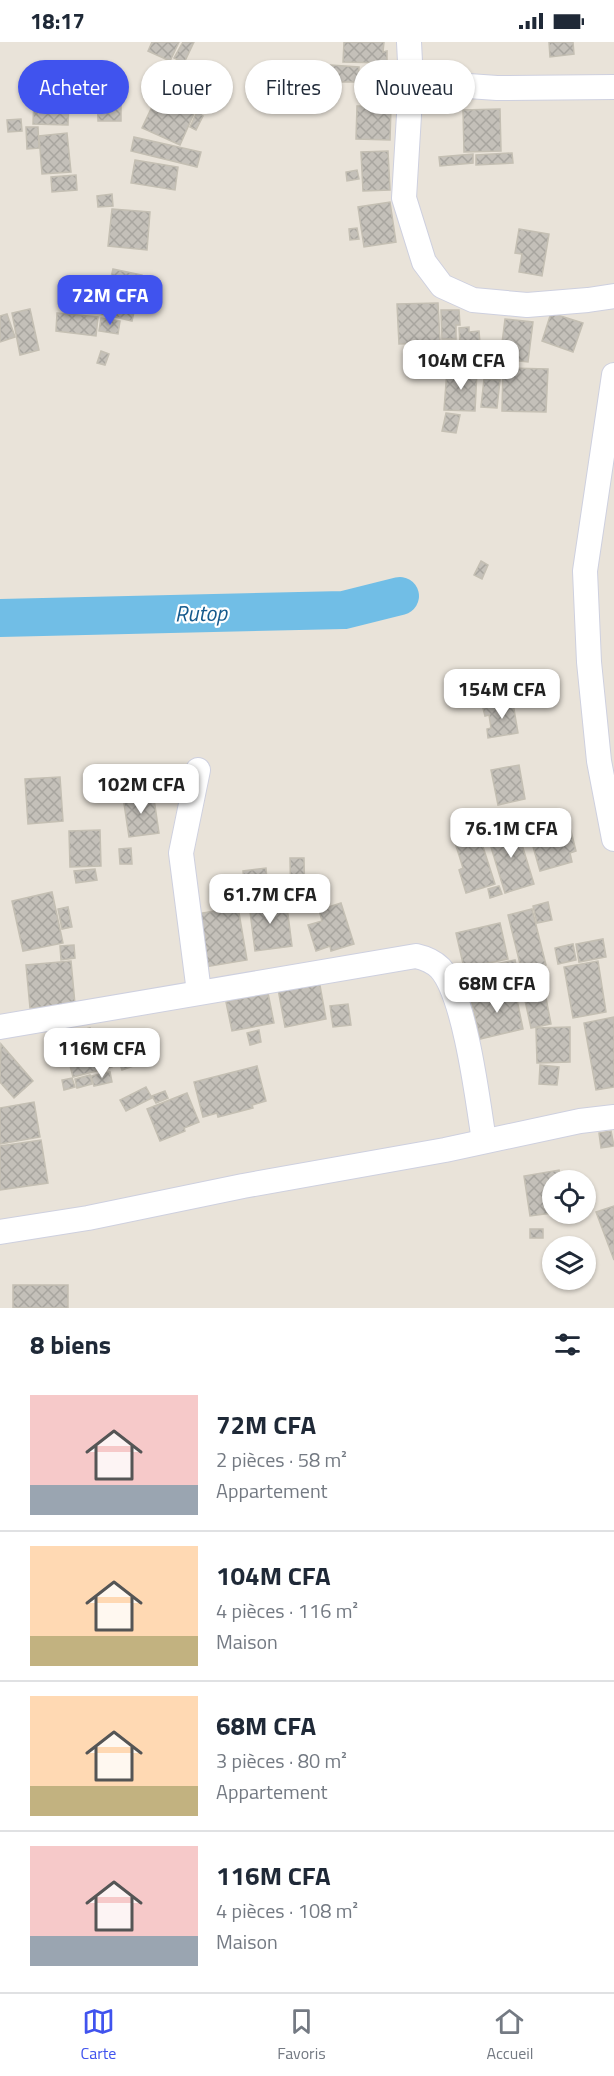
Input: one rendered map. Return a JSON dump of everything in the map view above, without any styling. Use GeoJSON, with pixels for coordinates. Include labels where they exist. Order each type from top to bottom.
{"type":"FeatureCollection","features":[{"type":"Feature","properties":{"kind":"street"},"geometry":{"type":"LineString","coordinates":[[409,42],[410,60]]}},
{"type":"Feature","properties":{"kind":"street"},"geometry":{"type":"LineString","coordinates":[[475,87],[614,87]]}},
{"type":"Feature","properties":{"kind":"street"},"geometry":{"type":"LineString","coordinates":[[409,114],[404,198],[424,261],[442,286],[473,300],[527,305],[614,296]]}},
{"type":"Feature","properties":{"kind":"street"},"geometry":{"type":"LineString","coordinates":[[614,377],[585,571],[589,662],[598,750],[614,839]]}},
{"type":"Feature","properties":{"kind":"street"},"geometry":{"type":"LineString","coordinates":[[198,770],[181,853],[199,993]]}},
{"type":"Feature","properties":{"kind":"street"},"geometry":{"type":"LineString","coordinates":[[0,1027],[416,956],[429,959],[440,968],[452,987],[461,1017],[484,1141]]}},
{"type":"Feature","properties":{"kind":"street"},"geometry":{"type":"LineString","coordinates":[[0,1232],[88,1218],[243,1186],[445,1150],[580,1121],[614,1117]]}},
{"type":"Feature","properties":{"kind":"building"},"geometry":{"type":"Polygon","coordinates":[[[152,42],[179,42],[170,60],[148,51],[152,42]]]}},
{"type":"Feature","properties":{"kind":"building"},"geometry":{"type":"Polygon","coordinates":[[[183,42],[194,42],[185,60],[174,58],[183,42]]]}},
{"type":"Feature","properties":{"kind":"building"},"geometry":{"type":"Polygon","coordinates":[[[344,42],[384,42],[383,52],[387,51],[387,60],[343,62],[344,42]]]}},
{"type":"Feature","properties":{"kind":"building"},"geometry":{"type":"Polygon","coordinates":[[[549,42],[573,42],[574,54],[550,57],[549,42]]]}},
{"type":"Feature","properties":{"kind":"building"},"geometry":{"type":"Polygon","coordinates":[[[342,66],[354,67],[354,82],[342,82],[342,66]]]}},
{"type":"Feature","properties":{"kind":"building"},"geometry":{"type":"Polygon","coordinates":[[[500,109],[501,151],[464,152],[463,114],[475,114],[475,110],[500,109]]]}},
{"type":"Feature","properties":{"kind":"building"},"geometry":{"type":"Polygon","coordinates":[[[33,114],[68,114],[68,125],[33,124],[33,114]]]}},
{"type":"Feature","properties":{"kind":"building"},"geometry":{"type":"Polygon","coordinates":[[[98,114],[121,114],[121,121],[98,121],[98,114]]]}},
{"type":"Feature","properties":{"kind":"building"},"geometry":{"type":"Polygon","coordinates":[[[149,114],[194,114],[180,145],[142,128],[149,114]]]}},
{"type":"Feature","properties":{"kind":"building"},"geometry":{"type":"Polygon","coordinates":[[[196,114],[203,116],[196,130],[190,127],[196,114]]]}},
{"type":"Feature","properties":{"kind":"building"},"geometry":{"type":"Polygon","coordinates":[[[357,114],[391,114],[390,140],[356,139],[357,114]]]}},
{"type":"Feature","properties":{"kind":"building"},"geometry":{"type":"Polygon","coordinates":[[[21,119],[22,131],[8,132],[7,120],[21,119]]]}},
{"type":"Feature","properties":{"kind":"building"},"geometry":{"type":"Polygon","coordinates":[[[26,127],[38,127],[39,148],[27,149],[26,127]]]}},
{"type":"Feature","properties":{"kind":"building"},"geometry":{"type":"Polygon","coordinates":[[[67,133],[71,172],[42,174],[39,136],[67,133]]]}},
{"type":"Feature","properties":{"kind":"building"},"geometry":{"type":"Polygon","coordinates":[[[134,137],[201,152],[197,167],[131,151],[134,137]]]}},
{"type":"Feature","properties":{"kind":"building"},"geometry":{"type":"Polygon","coordinates":[[[388,151],[390,190],[363,191],[361,152],[388,151]]]}},
{"type":"Feature","properties":{"kind":"building"},"geometry":{"type":"Polygon","coordinates":[[[512,153],[513,163],[476,165],[476,155],[512,153]]]}},
{"type":"Feature","properties":{"kind":"building"},"geometry":{"type":"Polygon","coordinates":[[[473,154],[473,163],[440,166],[439,157],[473,154]]]}},
{"type":"Feature","properties":{"kind":"building"},"geometry":{"type":"Polygon","coordinates":[[[135,160],[178,167],[175,190],[131,183],[135,160]]]}},
{"type":"Feature","properties":{"kind":"building"},"geometry":{"type":"Polygon","coordinates":[[[357,170],[359,179],[347,181],[346,172],[357,170]]]}},
{"type":"Feature","properties":{"kind":"building"},"geometry":{"type":"Polygon","coordinates":[[[76,175],[77,190],[52,192],[51,177],[76,175]]]}},
{"type":"Feature","properties":{"kind":"building"},"geometry":{"type":"Polygon","coordinates":[[[112,194],[113,206],[98,207],[97,196],[112,194]]]}},
{"type":"Feature","properties":{"kind":"building"},"geometry":{"type":"Polygon","coordinates":[[[390,202],[396,242],[364,247],[358,207],[390,202]]]}},
{"type":"Feature","properties":{"kind":"building"},"geometry":{"type":"Polygon","coordinates":[[[112,209],[150,212],[147,250],[108,246],[112,209]]]}},
{"type":"Feature","properties":{"kind":"building"},"geometry":{"type":"Polygon","coordinates":[[[357,228],[359,239],[350,240],[349,229],[357,228]]]}},
{"type":"Feature","properties":{"kind":"building"},"geometry":{"type":"Polygon","coordinates":[[[519,229],[549,234],[542,276],[519,272],[522,254],[515,253],[519,229]]]}},
{"type":"Feature","properties":{"kind":"building"},"geometry":{"type":"Polygon","coordinates":[[[113,269],[142,275],[132,321],[102,314],[113,269]]]}},
{"type":"Feature","properties":{"kind":"building"},"geometry":{"type":"Polygon","coordinates":[[[438,303],[440,342],[399,344],[397,304],[438,303]]]}},
{"type":"Feature","properties":{"kind":"building"},"geometry":{"type":"Polygon","coordinates":[[[30,309],[39,350],[20,355],[12,313],[30,309]]]}},
{"type":"Feature","properties":{"kind":"building"},"geometry":{"type":"Polygon","coordinates":[[[441,310],[459,310],[460,325],[456,325],[456,339],[442,339],[441,310]]]}},
{"type":"Feature","properties":{"kind":"building"},"geometry":{"type":"Polygon","coordinates":[[[57,313],[98,317],[96,336],[56,331],[57,313]]]}},
{"type":"Feature","properties":{"kind":"building"},"geometry":{"type":"Polygon","coordinates":[[[551,313],[583,323],[573,352],[542,341],[551,313]]]}},
{"type":"Feature","properties":{"kind":"building"},"geometry":{"type":"Polygon","coordinates":[[[7,314],[15,337],[0,342],[0,316],[7,314]]]}},
{"type":"Feature","properties":{"kind":"building"},"geometry":{"type":"Polygon","coordinates":[[[101,318],[120,321],[118,334],[99,331],[101,318]]]}},
{"type":"Feature","properties":{"kind":"building"},"geometry":{"type":"Polygon","coordinates":[[[505,319],[533,322],[528,362],[500,359],[505,319]]]}},
{"type":"Feature","properties":{"kind":"building"},"geometry":{"type":"Polygon","coordinates":[[[469,327],[469,332],[479,331],[481,356],[461,357],[459,328],[469,327]]]}},
{"type":"Feature","properties":{"kind":"building"},"geometry":{"type":"Polygon","coordinates":[[[101,351],[109,354],[105,365],[97,363],[101,351]]]}},
{"type":"Feature","properties":{"kind":"building"},"geometry":{"type":"Polygon","coordinates":[[[503,368],[548,369],[546,412],[502,411],[503,368]]]}},
{"type":"Feature","properties":{"kind":"building"},"geometry":{"type":"Polygon","coordinates":[[[447,370],[477,371],[475,411],[444,410],[447,370]]]}},
{"type":"Feature","properties":{"kind":"building"},"geometry":{"type":"Polygon","coordinates":[[[484,379],[500,380],[497,408],[481,407],[484,379]]]}},
{"type":"Feature","properties":{"kind":"building"},"geometry":{"type":"Polygon","coordinates":[[[446,413],[460,415],[456,433],[442,431],[446,413]]]}},
{"type":"Feature","properties":{"kind":"building"},"geometry":{"type":"Polygon","coordinates":[[[481,561],[488,565],[482,579],[474,575],[481,561]]]}},
{"type":"Feature","properties":{"kind":"building"},"geometry":{"type":"Polygon","coordinates":[[[513,703],[518,733],[488,738],[487,729],[491,728],[489,715],[485,716],[483,708],[513,703]]]}},
{"type":"Feature","properties":{"kind":"building"},"geometry":{"type":"Polygon","coordinates":[[[519,765],[525,799],[498,805],[491,770],[519,765]]]}},
{"type":"Feature","properties":{"kind":"building"},"geometry":{"type":"Polygon","coordinates":[[[153,769],[155,787],[130,789],[128,772],[153,769]]]}},
{"type":"Feature","properties":{"kind":"building"},"geometry":{"type":"Polygon","coordinates":[[[60,777],[63,821],[28,824],[25,779],[60,777]]]}},
{"type":"Feature","properties":{"kind":"building"},"geometry":{"type":"Polygon","coordinates":[[[153,792],[159,833],[129,837],[123,797],[153,792]]]}},
{"type":"Feature","properties":{"kind":"building"},"geometry":{"type":"Polygon","coordinates":[[[566,811],[576,851],[570,853],[572,862],[540,871],[528,829],[532,828],[530,821],[566,811]]]}},
{"type":"Feature","properties":{"kind":"building"},"geometry":{"type":"Polygon","coordinates":[[[476,825],[495,884],[466,893],[459,870],[463,868],[452,833],[476,825]]]}},
{"type":"Feature","properties":{"kind":"building"},"geometry":{"type":"Polygon","coordinates":[[[516,825],[534,884],[505,893],[487,834],[516,825]]]}},
{"type":"Feature","properties":{"kind":"building"},"geometry":{"type":"Polygon","coordinates":[[[100,830],[101,866],[70,867],[69,831],[100,830]]]}},
{"type":"Feature","properties":{"kind":"building"},"geometry":{"type":"Polygon","coordinates":[[[131,848],[132,864],[120,864],[119,849],[131,848]]]}},
{"type":"Feature","properties":{"kind":"building"},"geometry":{"type":"Polygon","coordinates":[[[290,858],[304,858],[305,908],[291,908],[290,858]]]}},
{"type":"Feature","properties":{"kind":"building"},"geometry":{"type":"Polygon","coordinates":[[[266,868],[267,880],[244,883],[243,871],[266,868]]]}},
{"type":"Feature","properties":{"kind":"building"},"geometry":{"type":"Polygon","coordinates":[[[95,869],[97,880],[76,883],[74,871],[95,869]]]}},
{"type":"Feature","properties":{"kind":"building"},"geometry":{"type":"Polygon","coordinates":[[[499,886],[502,894],[490,898],[488,889],[499,886]]]}},
{"type":"Feature","properties":{"kind":"building"},"geometry":{"type":"Polygon","coordinates":[[[52,892],[63,943],[23,951],[12,901],[52,892]]]}},
{"type":"Feature","properties":{"kind":"building"},"geometry":{"type":"Polygon","coordinates":[[[286,899],[292,946],[255,951],[249,904],[286,899]]]}},
{"type":"Feature","properties":{"kind":"building"},"geometry":{"type":"Polygon","coordinates":[[[548,902],[552,920],[537,923],[533,906],[548,902]]]}},
{"type":"Feature","properties":{"kind":"building"},"geometry":{"type":"Polygon","coordinates":[[[341,903],[354,944],[331,951],[330,946],[316,951],[308,925],[322,921],[319,910],[341,903]]]}},
{"type":"Feature","properties":{"kind":"building"},"geometry":{"type":"Polygon","coordinates":[[[68,907],[72,927],[62,929],[58,909],[68,907]]]}},
{"type":"Feature","properties":{"kind":"building"},"geometry":{"type":"Polygon","coordinates":[[[238,907],[247,960],[205,967],[196,914],[238,907]]]}},
{"type":"Feature","properties":{"kind":"building"},"geometry":{"type":"Polygon","coordinates":[[[532,909],[546,965],[522,972],[508,915],[532,909]]]}},
{"type":"Feature","properties":{"kind":"building"},"geometry":{"type":"Polygon","coordinates":[[[500,923],[508,959],[464,968],[456,933],[500,923]]]}},
{"type":"Feature","properties":{"kind":"building"},"geometry":{"type":"Polygon","coordinates":[[[603,939],[606,957],[579,962],[576,944],[603,939]]]}},
{"type":"Feature","properties":{"kind":"building"},"geometry":{"type":"Polygon","coordinates":[[[573,944],[576,960],[558,964],[555,948],[573,944]]]}},
{"type":"Feature","properties":{"kind":"building"},"geometry":{"type":"Polygon","coordinates":[[[74,945],[75,958],[61,960],[60,946],[74,945]]]}},
{"type":"Feature","properties":{"kind":"building"},"geometry":{"type":"Polygon","coordinates":[[[515,960],[518,975],[457,988],[454,973],[515,960]]]}},
{"type":"Feature","properties":{"kind":"building"},"geometry":{"type":"Polygon","coordinates":[[[71,961],[75,1004],[30,1008],[26,965],[71,961]]]}},
{"type":"Feature","properties":{"kind":"building"},"geometry":{"type":"Polygon","coordinates":[[[598,961],[606,1012],[573,1018],[564,967],[598,961]]]}},
{"type":"Feature","properties":{"kind":"building"},"geometry":{"type":"Polygon","coordinates":[[[542,977],[551,1024],[531,1028],[521,982],[542,977]]]}},
{"type":"Feature","properties":{"kind":"building"},"geometry":{"type":"Polygon","coordinates":[[[319,980],[326,1019],[285,1027],[278,989],[319,980]]]}},
{"type":"Feature","properties":{"kind":"building"},"geometry":{"type":"Polygon","coordinates":[[[515,990],[523,1029],[480,1039],[471,999],[515,990]]]}},
{"type":"Feature","properties":{"kind":"building"},"geometry":{"type":"Polygon","coordinates":[[[268,993],[274,1023],[232,1031],[226,1002],[268,993]]]}},
{"type":"Feature","properties":{"kind":"building"},"geometry":{"type":"Polygon","coordinates":[[[348,1004],[351,1025],[333,1027],[330,1006],[348,1004]]]}},
{"type":"Feature","properties":{"kind":"building"},"geometry":{"type":"Polygon","coordinates":[[[614,1017],[614,1087],[596,1090],[584,1023],[614,1017]]]}},
{"type":"Feature","properties":{"kind":"building"},"geometry":{"type":"Polygon","coordinates":[[[570,1027],[570,1062],[537,1063],[536,1028],[570,1027]]]}},
{"type":"Feature","properties":{"kind":"building"},"geometry":{"type":"Polygon","coordinates":[[[90,1028],[92,1035],[103,1032],[112,1067],[73,1077],[62,1035],[90,1028]]]}},
{"type":"Feature","properties":{"kind":"building"},"geometry":{"type":"Polygon","coordinates":[[[259,1030],[261,1042],[250,1045],[247,1033],[259,1030]]]}},
{"type":"Feature","properties":{"kind":"building"},"geometry":{"type":"Polygon","coordinates":[[[131,1038],[139,1064],[122,1070],[113,1044],[131,1038]]]}},
{"type":"Feature","properties":{"kind":"building"},"geometry":{"type":"Polygon","coordinates":[[[1,1044],[33,1081],[14,1098],[0,1082],[1,1044]]]}},
{"type":"Feature","properties":{"kind":"building"},"geometry":{"type":"Polygon","coordinates":[[[540,1065],[559,1067],[557,1085],[539,1084],[540,1065]]]}},
{"type":"Feature","properties":{"kind":"building"},"geometry":{"type":"Polygon","coordinates":[[[257,1066],[266,1101],[252,1105],[253,1108],[218,1117],[217,1113],[203,1117],[194,1082],[257,1066]]]}},
{"type":"Feature","properties":{"kind":"building"},"geometry":{"type":"Polygon","coordinates":[[[110,1072],[112,1082],[94,1086],[91,1076],[110,1072]]]}},
{"type":"Feature","properties":{"kind":"building"},"geometry":{"type":"Polygon","coordinates":[[[90,1075],[92,1084],[77,1088],[75,1079],[90,1075]]]}},
{"type":"Feature","properties":{"kind":"building"},"geometry":{"type":"Polygon","coordinates":[[[72,1078],[75,1087],[64,1090],[62,1080],[72,1078]]]}},
{"type":"Feature","properties":{"kind":"building"},"geometry":{"type":"Polygon","coordinates":[[[146,1087],[152,1098],[126,1111],[120,1100],[146,1087]]]}},
{"type":"Feature","properties":{"kind":"building"},"geometry":{"type":"Polygon","coordinates":[[[165,1091],[168,1098],[156,1103],[152,1096],[165,1091]]]}},
{"type":"Feature","properties":{"kind":"building"},"geometry":{"type":"Polygon","coordinates":[[[187,1093],[199,1122],[184,1128],[185,1131],[160,1141],[147,1109],[187,1093]]]}},
{"type":"Feature","properties":{"kind":"building"},"geometry":{"type":"Polygon","coordinates":[[[34,1102],[40,1137],[0,1144],[0,1108],[34,1102]]]}},
{"type":"Feature","properties":{"kind":"building"},"geometry":{"type":"Polygon","coordinates":[[[611,1131],[614,1146],[601,1148],[599,1133],[611,1131]]]}},
{"type":"Feature","properties":{"kind":"building"},"geometry":{"type":"Polygon","coordinates":[[[41,1140],[48,1183],[0,1190],[0,1146],[41,1140]]]}},
{"type":"Feature","properties":{"kind":"building"},"geometry":{"type":"Polygon","coordinates":[[[542,1173],[542,1214],[530,1216],[524,1176],[542,1173]]]}},
{"type":"Feature","properties":{"kind":"building"},"geometry":{"type":"Polygon","coordinates":[[[614,1206],[614,1260],[596,1212],[614,1206]]]}},
{"type":"Feature","properties":{"kind":"building"},"geometry":{"type":"Polygon","coordinates":[[[530,1229],[543,1229],[542,1238],[530,1238],[530,1229]]]}},
{"type":"Feature","properties":{"kind":"building"},"geometry":{"type":"Polygon","coordinates":[[[13,1285],[68,1285],[68,1308],[13,1308],[13,1285]]]}},
{"type":"Feature","properties":{"kind":"waterway","name":"Rutop"},"geometry":{"type":"LineString","coordinates":[[0,618],[344,610],[400,596]]}}]}
